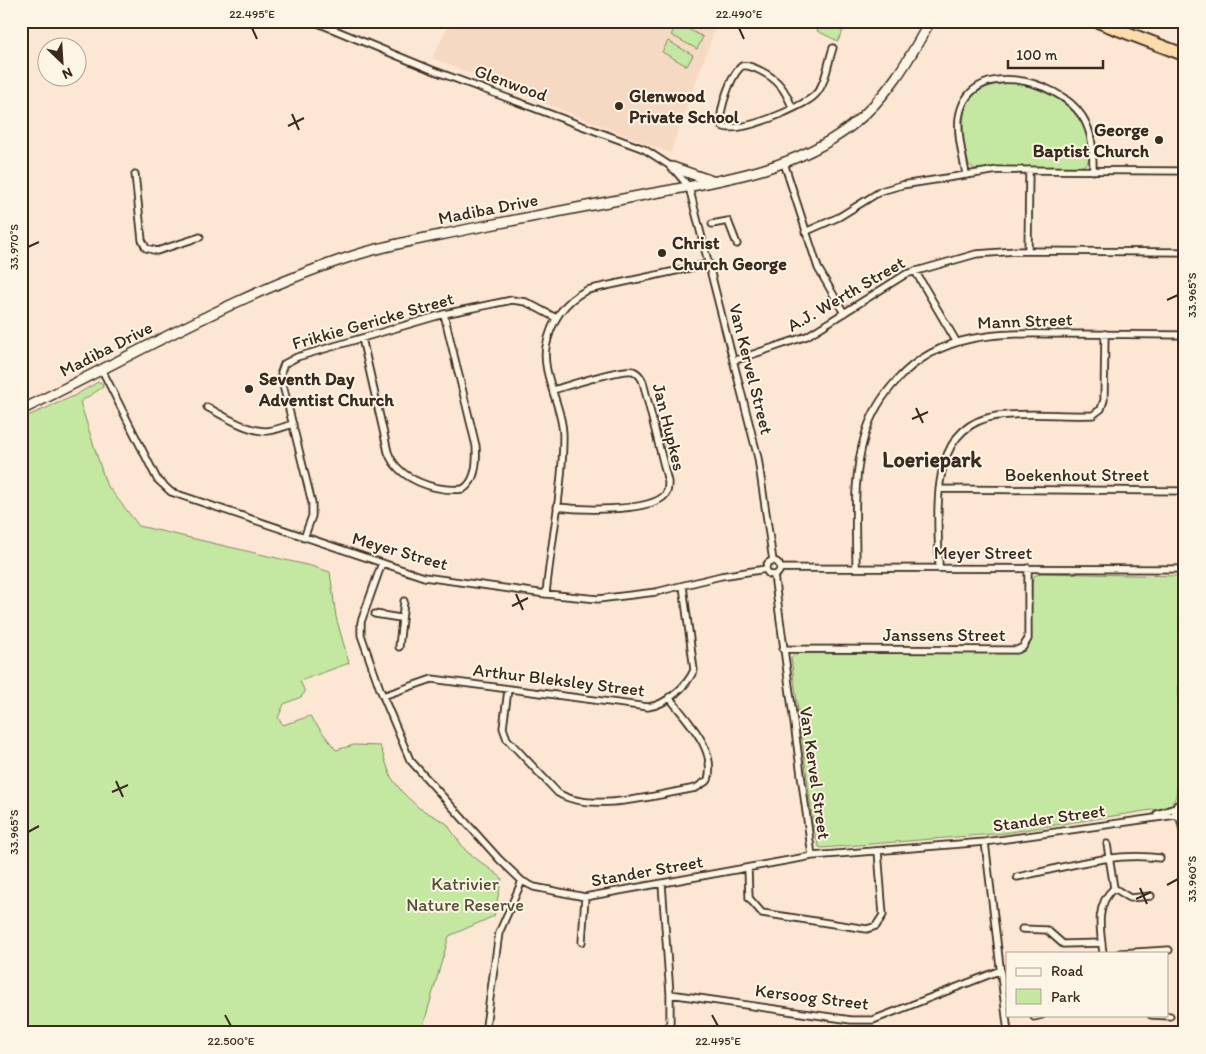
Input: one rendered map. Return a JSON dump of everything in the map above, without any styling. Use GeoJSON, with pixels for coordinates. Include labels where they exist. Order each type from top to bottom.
{"type":"FeatureCollection","features":[{"type":"Feature","properties":{"kind":"highway"},"geometry":{"type":"LineString","coordinates":[[1096,21],[1185,55]]}},
{"type":"Feature","properties":{"kind":"street","name":"Glenwood"},"geometry":{"type":"LineString","coordinates":[[312,21],[432,70],[612,136],[644,150],[672,167],[689,187]]}},
{"type":"Feature","properties":{"kind":"street","name":"Madiba Drive"},"geometry":{"type":"LineString","coordinates":[[21,410],[253,294],[360,254],[449,233],[714,182],[784,163],[830,141],[872,107],[896,78],[930,21]]}},
{"type":"Feature","properties":{"kind":"street"},"geometry":{"type":"LineString","coordinates":[[792,107],[784,89],[774,77],[749,66],[742,66],[736,72],[723,106],[721,123],[722,126],[731,129],[754,125],[792,107],[813,97],[820,89],[833,48]]}},
{"type":"Feature","properties":{"kind":"street"},"geometry":{"type":"LineString","coordinates":[[966,174],[959,127],[963,104],[979,87],[996,80],[1008,79],[1023,80],[1068,101],[1076,108],[1090,133],[1093,171]]}},
{"type":"Feature","properties":{"kind":"street"},"geometry":{"type":"LineString","coordinates":[[784,163],[818,268],[844,313]]}},
{"type":"Feature","properties":{"kind":"street"},"geometry":{"type":"LineString","coordinates":[[672,167],[714,182]]}},
{"type":"Feature","properties":{"kind":"street"},"geometry":{"type":"LineString","coordinates":[[805,232],[839,217],[890,187],[966,174],[998,170],[1185,171]]}},
{"type":"Feature","properties":{"kind":"street"},"geometry":{"type":"LineString","coordinates":[[1028,251],[1029,170]]}},
{"type":"Feature","properties":{"kind":"street"},"geometry":{"type":"LineString","coordinates":[[135,174],[142,240],[146,248],[157,251],[200,237]]}},
{"type":"Feature","properties":{"kind":"street","name":"Van Kervel Street"},"geometry":{"type":"LineString","coordinates":[[689,187],[758,458],[773,561]]}},
{"type":"Feature","properties":{"kind":"street"},"geometry":{"type":"LineString","coordinates":[[712,224],[728,221],[737,244]]}},
{"type":"Feature","properties":{"kind":"street","name":"A.J. Werth Street"},"geometry":{"type":"LineString","coordinates":[[733,361],[797,341],[891,282],[916,271],[976,254],[1028,251],[1185,252]]}},
{"type":"Feature","properties":{"kind":"street"},"geometry":{"type":"LineString","coordinates":[[546,594],[557,507],[563,434],[546,354],[556,318],[571,301],[586,290],[708,264]]}},
{"type":"Feature","properties":{"kind":"street"},"geometry":{"type":"LineString","coordinates":[[916,271],[956,342]]}},
{"type":"Feature","properties":{"kind":"street","name":"Frikkie Gericke Street"},"geometry":{"type":"LineString","coordinates":[[304,538],[312,510],[281,372],[284,364],[297,357],[444,314],[519,300],[535,306],[556,318]]}},
{"type":"Feature","properties":{"kind":"street"},"geometry":{"type":"LineString","coordinates":[[362,338],[388,452],[393,463],[415,480],[446,489],[463,488],[472,480],[476,465],[476,446],[444,314]]}},
{"type":"Feature","properties":{"kind":"street","name":"Mann Street"},"geometry":{"type":"LineString","coordinates":[[856,567],[857,474],[865,435],[873,414],[891,387],[908,368],[932,352],[956,342],[1003,334],[1185,335]]}},
{"type":"Feature","properties":{"kind":"street"},"geometry":{"type":"LineString","coordinates":[[939,568],[940,489],[942,470],[951,444],[974,423],[998,416],[1092,415],[1098,413],[1104,400],[1105,334]]}},
{"type":"Feature","properties":{"kind":"street","name":"Meyer Street"},"geometry":{"type":"LineString","coordinates":[[102,370],[157,479],[174,494],[437,580],[598,599],[656,592],[730,574],[766,569]]}},
{"type":"Feature","properties":{"kind":"street","name":"Jan Hupkes"},"geometry":{"type":"LineString","coordinates":[[553,390],[622,372],[634,372],[639,375],[643,382],[668,482],[667,492],[660,498],[634,506],[595,510],[557,507]]}},
{"type":"Feature","properties":{"kind":"street"},"geometry":{"type":"LineString","coordinates":[[207,407],[231,420],[259,430],[273,430],[293,424]]}},
{"type":"Feature","properties":{"kind":"street","name":"Boekenhout Street"},"geometry":{"type":"LineString","coordinates":[[940,489],[1185,491]]}},
{"type":"Feature","properties":{"kind":"street"},"geometry":{"type":"LineString","coordinates":[[773,561],[777,562],[780,568],[778,574],[774,575],[769,574],[766,569],[768,564],[773,561]]}},
{"type":"Feature","properties":{"kind":"street","name":"Stander Street"},"geometry":{"type":"LineString","coordinates":[[382,563],[360,628],[368,658],[414,766],[499,859],[522,881],[548,892],[585,897],[812,856],[985,842],[1150,817],[1179,815]]}},
{"type":"Feature","properties":{"kind":"street","name":"Meyer Street"},"geometry":{"type":"LineString","coordinates":[[780,568],[1185,569]]}},
{"type":"Feature","properties":{"kind":"street","name":"Janssens Street"},"geometry":{"type":"LineString","coordinates":[[783,649],[1017,650],[1023,647],[1028,640],[1028,568]]}},
{"type":"Feature","properties":{"kind":"street","name":"Van Kervel Street"},"geometry":{"type":"LineString","coordinates":[[774,575],[812,856]]}},
{"type":"Feature","properties":{"kind":"street","name":"Arthur Bleksley Street"},"geometry":{"type":"LineString","coordinates":[[383,696],[432,679],[648,707],[660,704],[687,682],[694,670],[683,586]]}},
{"type":"Feature","properties":{"kind":"street"},"geometry":{"type":"LineString","coordinates":[[399,647],[400,618],[404,601]]}},
{"type":"Feature","properties":{"kind":"street"},"geometry":{"type":"LineString","coordinates":[[375,614],[400,618]]}},
{"type":"Feature","properties":{"kind":"street"},"geometry":{"type":"LineString","coordinates":[[508,690],[503,728],[507,739],[558,794],[566,798],[610,803],[696,788],[708,780],[705,747],[669,697]]}},
{"type":"Feature","properties":{"kind":"street"},"geometry":{"type":"LineString","coordinates":[[1185,780],[1183,802],[1179,815],[1185,838]]}},
{"type":"Feature","properties":{"kind":"street"},"geometry":{"type":"LineString","coordinates":[[985,842],[1006,1015]]}},
{"type":"Feature","properties":{"kind":"street"},"geometry":{"type":"LineString","coordinates":[[1107,844],[1114,888]]}},
{"type":"Feature","properties":{"kind":"street"},"geometry":{"type":"LineString","coordinates":[[748,868],[749,898],[762,913],[867,929],[876,926],[883,915],[878,851]]}},
{"type":"Feature","properties":{"kind":"street"},"geometry":{"type":"LineString","coordinates":[[1017,877],[1110,858],[1132,856],[1160,858]]}},
{"type":"Feature","properties":{"kind":"street"},"geometry":{"type":"LineString","coordinates":[[485,1033],[499,933],[522,881]]}},
{"type":"Feature","properties":{"kind":"street"},"geometry":{"type":"LineString","coordinates":[[662,884],[670,994],[670,1033]]}},
{"type":"Feature","properties":{"kind":"street"},"geometry":{"type":"LineString","coordinates":[[1114,888],[1130,898],[1151,896]]}},
{"type":"Feature","properties":{"kind":"street"},"geometry":{"type":"LineString","coordinates":[[1103,952],[1101,907],[1104,898],[1114,888]]}},
{"type":"Feature","properties":{"kind":"street"},"geometry":{"type":"LineString","coordinates":[[582,942],[585,897]]}},
{"type":"Feature","properties":{"kind":"street"},"geometry":{"type":"LineString","coordinates":[[1022,929],[1048,930],[1058,941],[1066,944],[1102,943]]}},
{"type":"Feature","properties":{"kind":"street"},"geometry":{"type":"LineString","coordinates":[[1136,952],[1169,950]]}},
{"type":"Feature","properties":{"kind":"street","name":"Kersoog Street"},"geometry":{"type":"LineString","coordinates":[[670,994],[851,1020],[873,1020],[1001,970]]}},
{"type":"Feature","properties":{"kind":"street"},"geometry":{"type":"LineString","coordinates":[[1006,1016],[1008,1033]]}},
{"type":"Feature","properties":{"kind":"street"},"geometry":{"type":"LineString","coordinates":[[1034,1017],[1038,1016]]}},
{"type":"Feature","properties":{"kind":"shaded area","name":"Glenwood Private School"},"geometry":{"type":"Polygon","coordinates":[[[451,21],[718,21],[670,153],[432,58],[451,21]]]}},
{"type":"Feature","properties":{"kind":"green space"},"geometry":{"type":"Polygon","coordinates":[[[821,21],[843,31],[838,41],[817,31],[821,21]]]}},
{"type":"Feature","properties":{"kind":"green space"},"geometry":{"type":"Polygon","coordinates":[[[677,23],[703,37],[697,49],[671,35],[677,23]]]}},
{"type":"Feature","properties":{"kind":"green space"},"geometry":{"type":"Polygon","coordinates":[[[668,41],[693,55],[687,66],[662,52],[668,41]]]}},
{"type":"Feature","properties":{"kind":"green space"},"geometry":{"type":"Polygon","coordinates":[[[1010,83],[1037,89],[1062,102],[1073,112],[1087,135],[1089,159],[1087,163],[1081,167],[975,169],[969,165],[965,150],[963,122],[971,99],[980,91],[993,85],[1010,83]]]}},
{"type":"Feature","properties":{"kind":"green space","name":"Katrivier Nature Reserve"},"geometry":{"type":"Polygon","coordinates":[[[98,382],[102,383],[103,387],[80,402],[106,484],[139,526],[330,572],[336,617],[349,663],[300,681],[305,692],[301,697],[284,704],[278,718],[283,725],[310,716],[336,750],[354,745],[380,746],[391,777],[402,792],[419,808],[446,823],[466,851],[502,878],[494,916],[449,936],[424,1023],[425,1033],[387,1033],[386,1029],[386,1033],[21,1033],[21,419],[74,396],[98,382]]]}},
{"type":"Feature","properties":{"kind":"green space"},"geometry":{"type":"Polygon","coordinates":[[[1041,573],[1180,576],[1177,791],[1173,802],[1164,808],[1005,833],[819,847],[814,831],[791,657],[799,653],[1021,653],[1031,641],[1032,583],[1034,576],[1041,573]]]}},
{"type":"Feature","properties":{"kind":"place","name":"Glenwood Private School"},"geometry":{"type":"Point","coordinates":[619,106]}},
{"type":"Feature","properties":{"kind":"place","name":"George Baptist Church"},"geometry":{"type":"Point","coordinates":[1159,140]}},
{"type":"Feature","properties":{"kind":"place","name":"Christ Church George"},"geometry":{"type":"Point","coordinates":[662,253]}},
{"type":"Feature","properties":{"kind":"place","name":"Seventh Day Adventist Church"},"geometry":{"type":"Point","coordinates":[249,389]}},
{"type":"Feature","properties":{"kind":"district","name":"Loeriepark"},"geometry":{"type":"Point","coordinates":[932,459]}}]}
